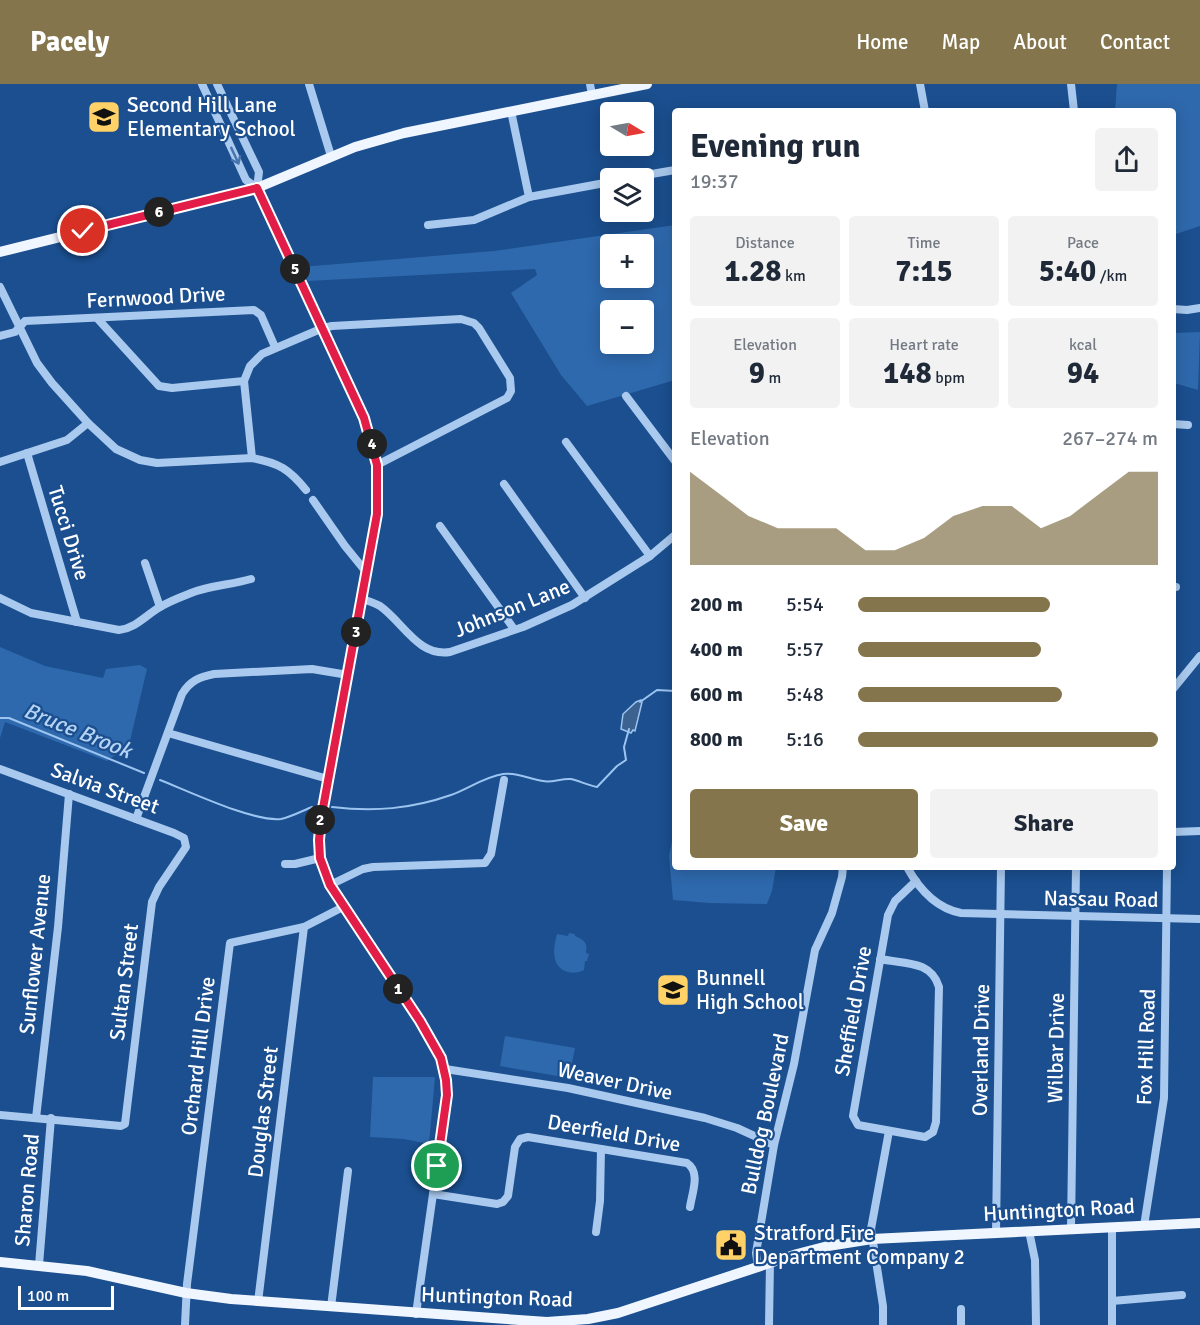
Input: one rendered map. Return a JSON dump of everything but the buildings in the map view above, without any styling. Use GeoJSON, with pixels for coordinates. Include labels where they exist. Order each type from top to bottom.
{"type":"FeatureCollection","features":[{"type":"Feature","properties":{"kind":"main road"},"geometry":{"type":"LineString","coordinates":[[0,252],[257,188],[363,144],[404,133],[511,111],[591,89],[646,84]]}},
{"type":"Feature","properties":{"kind":"main road","name":"Huntington Road"},"geometry":{"type":"LineString","coordinates":[[0,1262],[87,1271],[186,1293],[258,1302],[547,1323],[618,1313],[770,1262],[828,1246],[872,1239],[1200,1223]]}},
{"type":"Feature","properties":{"kind":"street"},"geometry":{"type":"LineString","coordinates":[[202,84],[246,180],[257,188],[364,418],[377,465],[377,514],[319,831],[320,858],[330,885],[343,907],[420,1021],[437,1049],[445,1069],[447,1095],[416,1314]]}},
{"type":"Feature","properties":{"kind":"street"},"geometry":{"type":"LineString","coordinates":[[217,84],[259,172],[257,188]]}},
{"type":"Feature","properties":{"kind":"street"},"geometry":{"type":"LineString","coordinates":[[309,84],[331,156]]}},
{"type":"Feature","properties":{"kind":"street"},"geometry":{"type":"LineString","coordinates":[[920,84],[924,108]]}},
{"type":"Feature","properties":{"kind":"street"},"geometry":{"type":"LineString","coordinates":[[1071,84],[1074,108]]}},
{"type":"Feature","properties":{"kind":"street"},"geometry":{"type":"LineString","coordinates":[[511,111],[529,197]]}},
{"type":"Feature","properties":{"kind":"street"},"geometry":{"type":"LineString","coordinates":[[219,123],[233,117]]}},
{"type":"Feature","properties":{"kind":"street"},"geometry":{"type":"LineString","coordinates":[[654,174],[672,171]]}},
{"type":"Feature","properties":{"kind":"street"},"geometry":{"type":"LineString","coordinates":[[428,225],[474,220],[529,197],[600,184]]}},
{"type":"Feature","properties":{"kind":"street"},"geometry":{"type":"LineString","coordinates":[[0,287],[37,363],[88,423],[116,449],[147,461],[175,463],[252,458],[285,468],[306,490]]}},
{"type":"Feature","properties":{"kind":"street"},"geometry":{"type":"LineString","coordinates":[[1176,309],[1200,308]]}},
{"type":"Feature","properties":{"kind":"street","name":"Fernwood Drive"},"geometry":{"type":"LineString","coordinates":[[0,336],[15,332],[26,321],[254,310],[261,315],[275,347]]}},
{"type":"Feature","properties":{"kind":"street"},"geometry":{"type":"LineString","coordinates":[[96,318],[159,386],[172,388],[244,381]]}},
{"type":"Feature","properties":{"kind":"street"},"geometry":{"type":"LineString","coordinates":[[252,458],[244,381],[254,360],[275,347],[322,328],[449,319],[467,320],[479,328],[510,378],[511,391],[507,398],[377,465]]}},
{"type":"Feature","properties":{"kind":"street"},"geometry":{"type":"LineString","coordinates":[[626,396],[672,457]]}},
{"type":"Feature","properties":{"kind":"street"},"geometry":{"type":"LineString","coordinates":[[0,462],[67,440],[88,423]]}},
{"type":"Feature","properties":{"kind":"street"},"geometry":{"type":"LineString","coordinates":[[1176,424],[1188,425]]}},
{"type":"Feature","properties":{"kind":"street"},"geometry":{"type":"LineString","coordinates":[[566,442],[650,556]]}},
{"type":"Feature","properties":{"kind":"street","name":"Tucci Drive"},"geometry":{"type":"LineString","coordinates":[[27,453],[77,622]]}},
{"type":"Feature","properties":{"kind":"street"},"geometry":{"type":"LineString","coordinates":[[504,484],[585,598]]}},
{"type":"Feature","properties":{"kind":"street"},"geometry":{"type":"LineString","coordinates":[[313,500],[367,573]]}},
{"type":"Feature","properties":{"kind":"street"},"geometry":{"type":"LineString","coordinates":[[440,526],[514,629]]}},
{"type":"Feature","properties":{"kind":"street","name":"Johnson Lane"},"geometry":{"type":"LineString","coordinates":[[362,599],[382,607],[422,646],[435,652],[455,651],[552,615],[585,598],[650,556],[672,538]]}},
{"type":"Feature","properties":{"kind":"street"},"geometry":{"type":"LineString","coordinates":[[145,563],[160,607]]}},
{"type":"Feature","properties":{"kind":"street"},"geometry":{"type":"LineString","coordinates":[[0,598],[31,613],[112,629],[126,629],[160,607],[197,590],[251,579]]}},
{"type":"Feature","properties":{"kind":"street"},"geometry":{"type":"LineString","coordinates":[[1176,685],[1200,656]]}},
{"type":"Feature","properties":{"kind":"street"},"geometry":{"type":"LineString","coordinates":[[136,819],[182,694],[192,682],[214,674],[312,669],[348,675]]}},
{"type":"Feature","properties":{"kind":"street"},"geometry":{"type":"LineString","coordinates":[[168,733],[328,779]]}},
{"type":"Feature","properties":{"kind":"street","name":"Salvia Street"},"geometry":{"type":"LineString","coordinates":[[0,769],[179,835],[186,842],[184,851]]}},
{"type":"Feature","properties":{"kind":"street"},"geometry":{"type":"LineString","coordinates":[[330,885],[363,869],[373,867],[484,863],[491,854],[504,780]]}},
{"type":"Feature","properties":{"kind":"street","name":"Sunflower Avenue"},"geometry":{"type":"LineString","coordinates":[[36,1118],[58,927],[69,794]]}},
{"type":"Feature","properties":{"kind":"street"},"geometry":{"type":"LineString","coordinates":[[1176,832],[1200,831]]}},
{"type":"Feature","properties":{"kind":"street","name":"Sultan Street"},"geometry":{"type":"LineString","coordinates":[[51,1118],[123,1125],[126,1121],[151,907],[159,887],[184,851]]}},
{"type":"Feature","properties":{"kind":"street"},"geometry":{"type":"LineString","coordinates":[[285,864],[320,858]]}},
{"type":"Feature","properties":{"kind":"street","name":"Bulldog Boulevard"},"geometry":{"type":"LineString","coordinates":[[758,1267],[756,1253],[774,1145],[792,1074],[815,950],[835,905],[842,870]]}},
{"type":"Feature","properties":{"kind":"street","name":"Nassau Road"},"geometry":{"type":"LineString","coordinates":[[908,870],[933,901],[943,908],[961,913],[1200,919]]}},
{"type":"Feature","properties":{"kind":"street","name":"Overland Drive"},"geometry":{"type":"LineString","coordinates":[[996,1233],[1001,870]]}},
{"type":"Feature","properties":{"kind":"street","name":"Wilbar Drive"},"geometry":{"type":"LineString","coordinates":[[1071,1229],[1076,870]]}},
{"type":"Feature","properties":{"kind":"street","name":"Fox Hill Road"},"geometry":{"type":"LineString","coordinates":[[1144,1226],[1164,1098],[1167,870]]}},
{"type":"Feature","properties":{"kind":"street","name":"Sheffield Drive"},"geometry":{"type":"LineString","coordinates":[[880,959],[918,965],[931,971],[939,987],[936,1122],[934,1129],[925,1137],[858,1125],[853,1116],[880,959],[891,908],[916,881]]}},
{"type":"Feature","properties":{"kind":"street","name":"Orchard Hill Drive"},"geometry":{"type":"LineString","coordinates":[[186,1293],[230,943],[304,927],[343,907]]}},
{"type":"Feature","properties":{"kind":"street","name":"Douglas Street"},"geometry":{"type":"LineString","coordinates":[[258,1302],[304,927]]}},
{"type":"Feature","properties":{"kind":"street","name":"Weaver Drive"},"geometry":{"type":"LineString","coordinates":[[445,1069],[568,1088],[705,1118],[737,1128],[774,1145]]}},
{"type":"Feature","properties":{"kind":"street"},"geometry":{"type":"LineString","coordinates":[[0,1115],[51,1118]]}},
{"type":"Feature","properties":{"kind":"street","name":"Sharon Road"},"geometry":{"type":"LineString","coordinates":[[39,1265],[51,1118]]}},
{"type":"Feature","properties":{"kind":"street"},"geometry":{"type":"LineString","coordinates":[[883,1325],[883,1306],[871,1229],[889,1131]]}},
{"type":"Feature","properties":{"kind":"street","name":"Deerfield Drive"},"geometry":{"type":"LineString","coordinates":[[433,1194],[497,1204],[503,1202],[508,1196],[515,1147],[523,1137],[689,1164],[695,1174],[690,1207]]}},
{"type":"Feature","properties":{"kind":"street"},"geometry":{"type":"LineString","coordinates":[[596,1232],[600,1201],[601,1149]]}},
{"type":"Feature","properties":{"kind":"street"},"geometry":{"type":"LineString","coordinates":[[331,1307],[348,1171]]}},
{"type":"Feature","properties":{"kind":"street"},"geometry":{"type":"LineString","coordinates":[[1112,1227],[1112,1325]]}},
{"type":"Feature","properties":{"kind":"street"},"geometry":{"type":"LineString","coordinates":[[1029,1231],[1036,1278],[1036,1325]]}},
{"type":"Feature","properties":{"kind":"street"},"geometry":{"type":"LineString","coordinates":[[769,1325],[770,1262]]}},
{"type":"Feature","properties":{"kind":"street"},"geometry":{"type":"LineString","coordinates":[[185,1325],[186,1293]]}},
{"type":"Feature","properties":{"kind":"street"},"geometry":{"type":"LineString","coordinates":[[1112,1301],[1182,1295]]}},
{"type":"Feature","properties":{"kind":"street"},"geometry":{"type":"LineString","coordinates":[[961,1325],[962,1309]]}},
{"type":"Feature","properties":{"kind":"shaded area"},"geometry":{"type":"Polygon","coordinates":[[[1117,84],[1200,84],[1200,226],[1176,234],[1176,108],[1115,108],[1117,84]]]}},
{"type":"Feature","properties":{"kind":"shaded area"},"geometry":{"type":"Polygon","coordinates":[[[672,225],[672,381],[587,406],[561,375],[511,293],[537,275],[535,269],[308,281],[301,267],[494,251],[600,236],[600,288],[654,288],[654,234],[612,234],[672,225]]]}},
{"type":"Feature","properties":{"kind":"shaded area"},"geometry":{"type":"Polygon","coordinates":[[[1200,332],[1198,390],[1176,384],[1176,333],[1200,332]]]}},
{"type":"Feature","properties":{"kind":"shaded area"},"geometry":{"type":"Polygon","coordinates":[[[0,647],[45,666],[103,678],[106,669],[140,665],[147,669],[129,745],[107,761],[5,722],[0,738],[0,647]]]}},
{"type":"Feature","properties":{"kind":"shaded area"},"geometry":{"type":"Polygon","coordinates":[[[641,700],[635,731],[631,733],[621,729],[623,714],[641,700]]]}},
{"type":"Feature","properties":{"kind":"shaded area"},"geometry":{"type":"Polygon","coordinates":[[[672,841],[672,870],[776,870],[767,904],[673,900],[669,856],[672,841]]]}},
{"type":"Feature","properties":{"kind":"shaded area"},"geometry":{"type":"Polygon","coordinates":[[[569,933],[575,934],[585,942],[586,953],[589,954],[584,970],[580,972],[566,972],[559,967],[555,959],[557,934],[568,936],[569,933]]]}},
{"type":"Feature","properties":{"kind":"shaded area"},"geometry":{"type":"Polygon","coordinates":[[[505,1036],[575,1048],[569,1078],[500,1066],[505,1036]]]}},
{"type":"Feature","properties":{"kind":"shaded area"},"geometry":{"type":"Polygon","coordinates":[[[373,1077],[435,1077],[429,1144],[404,1139],[370,1137],[373,1077]]]}},
{"type":"Feature","properties":{"kind":"waterway","name":"Bruce Brook"},"geometry":{"type":"LineString","coordinates":[[640,702],[657,690],[672,691]]}},
{"type":"Feature","properties":{"kind":"waterway","name":"Bruce Brook"},"geometry":{"type":"LineString","coordinates":[[0,718],[9,718],[144,773]]}},
{"type":"Feature","properties":{"kind":"waterway","name":"Bruce Brook"},"geometry":{"type":"LineString","coordinates":[[332,807],[378,809],[407,806],[436,800],[503,774],[546,781],[571,779],[597,787],[626,760],[624,747],[629,729]]}},
{"type":"Feature","properties":{"kind":"waterway","name":"Bruce Brook"},"geometry":{"type":"LineString","coordinates":[[160,780],[220,805],[269,819],[285,818],[312,807]]}},
{"type":"Feature","properties":{"kind":"place","name":"Second Hill Lane Elementary School"},"geometry":{"type":"Point","coordinates":[104,117]}},
{"type":"Feature","properties":{"kind":"place","name":"Bunnell High School"},"geometry":{"type":"Point","coordinates":[673,990]}},
{"type":"Feature","properties":{"kind":"place","name":"Stratford Fire Department Company 2"},"geometry":{"type":"Point","coordinates":[731,1245]}},
{"type":"Feature","properties":{"kind":"route"},"geometry":{"type":"LineString","coordinates":[[83,231],[257,188],[364,418],[377,465],[377,514],[321,819],[320,858],[326,877],[343,907],[420,1021],[441,1058],[445,1069],[447,1095],[437,1166]]}}]}
